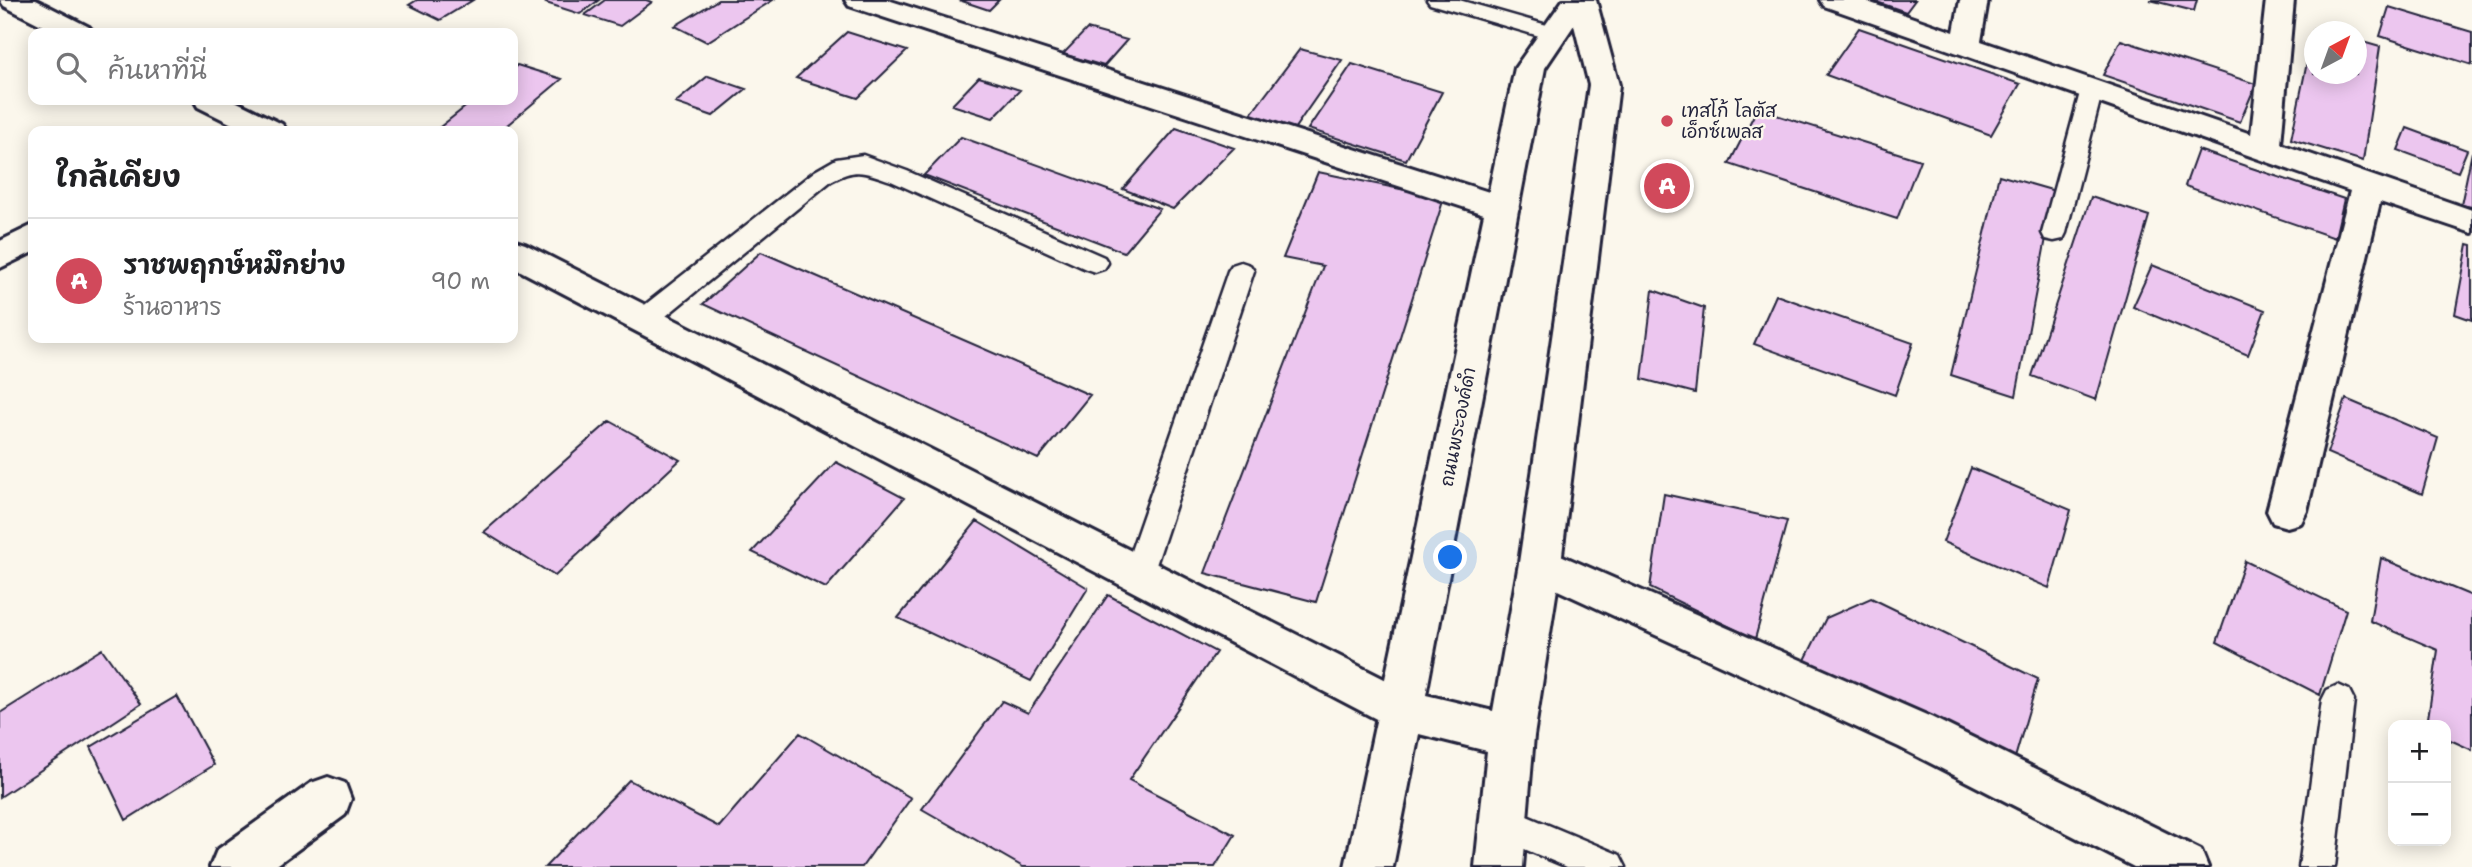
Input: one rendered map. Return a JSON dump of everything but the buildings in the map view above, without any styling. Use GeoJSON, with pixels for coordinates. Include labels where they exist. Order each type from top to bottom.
{"type":"FeatureCollection","features":[{"type":"Feature","properties":{"kind":"street"},"geometry":{"type":"LineString","coordinates":[[13,0],[69,28]]}},
{"type":"Feature","properties":{"kind":"street"},"geometry":{"type":"LineString","coordinates":[[859,0],[1502,208]]}},
{"type":"Feature","properties":{"kind":"street","name":"ถนนพระองค์ดำ"},"geometry":{"type":"LineString","coordinates":[[1369,867],[1530,68],[1580,0]]}},
{"type":"Feature","properties":{"kind":"street","name":"ถนนพระองค์ดำ"},"geometry":{"type":"LineString","coordinates":[[1499,867],[1511,736],[1540,563],[1604,85],[1580,0]]}},
{"type":"Feature","properties":{"kind":"street"},"geometry":{"type":"LineString","coordinates":[[1834,0],[2472,222]]}},
{"type":"Feature","properties":{"kind":"street"},"geometry":{"type":"LineString","coordinates":[[1965,45],[1974,0]]}},
{"type":"Feature","properties":{"kind":"street"},"geometry":{"type":"LineString","coordinates":[[2265,149],[2280,0]]}},
{"type":"Feature","properties":{"kind":"street"},"geometry":{"type":"LineString","coordinates":[[213,105],[227,123]]}},
{"type":"Feature","properties":{"kind":"street"},"geometry":{"type":"LineString","coordinates":[[2287,512],[2368,185]]}},
{"type":"Feature","properties":{"kind":"street"},"geometry":{"type":"LineString","coordinates":[[0,256],[28,240]]}},
{"type":"Feature","properties":{"kind":"street"},"geometry":{"type":"LineString","coordinates":[[518,254],[646,318],[1401,709],[1511,736]]}},
{"type":"Feature","properties":{"kind":"street"},"geometry":{"type":"LineString","coordinates":[[1540,563],[1915,732],[2184,867]]}},
{"type":"Feature","properties":{"kind":"street"},"geometry":{"type":"LineString","coordinates":[[234,867],[328,799]]}},
{"type":"Feature","properties":{"kind":"lane"},"geometry":{"type":"LineString","coordinates":[[1437,0],[1466,4],[1553,34]]}},
{"type":"Feature","properties":{"kind":"lane"},"geometry":{"type":"LineString","coordinates":[[2054,233],[2092,89]]}},
{"type":"Feature","properties":{"kind":"lane"},"geometry":{"type":"LineString","coordinates":[[646,318],[823,176],[844,164],[863,163],[899,176],[1095,263]]}},
{"type":"Feature","properties":{"kind":"lane"},"geometry":{"type":"LineString","coordinates":[[1138,574],[1241,271]]}},
{"type":"Feature","properties":{"kind":"lane"},"geometry":{"type":"LineString","coordinates":[[2316,867],[2338,700]]}},
{"type":"Feature","properties":{"kind":"lane"},"geometry":{"type":"LineString","coordinates":[[1503,823],[1608,867]]}},
{"type":"Feature","properties":{"kind":"place","name":"เทสโก้ โลตัส เอ็กซ์เพลส"},"geometry":{"type":"Point","coordinates":[1667,121]}},
{"type":"Feature","properties":{"kind":"place","name":"ราชพฤกษ์หมึกย่าง"},"geometry":{"type":"Point","coordinates":[1667,186]}}]}
